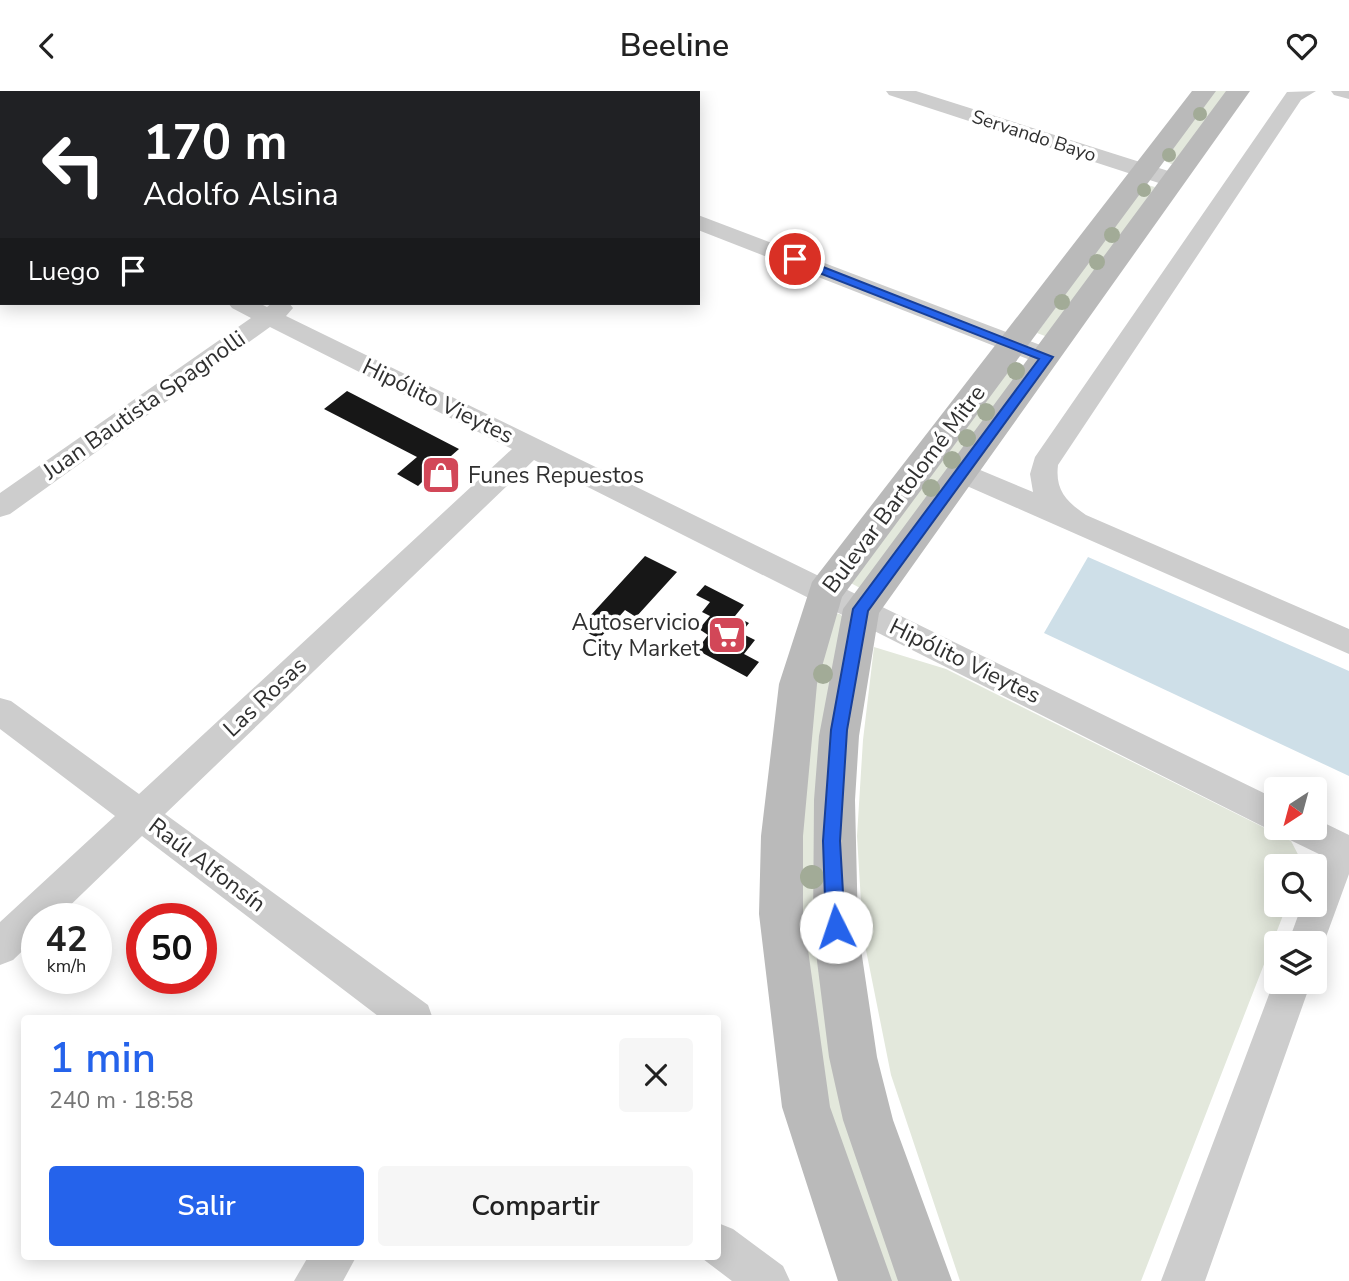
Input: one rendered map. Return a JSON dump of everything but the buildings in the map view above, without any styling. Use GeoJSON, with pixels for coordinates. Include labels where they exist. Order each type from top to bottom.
{"type":"FeatureCollection","features":[{"type":"Feature","properties":{"kind":"main road","name":"Bulevar Bartolomé Mitre"},"geometry":{"type":"LineString","coordinates":[[865,1281],[806,1107],[781,914],[782,836],[798,684],[843,601],[1013,344],[1204,91]]}},
{"type":"Feature","properties":{"kind":"main road","name":"Bulevar Bartolomé Mitre"},"geometry":{"type":"LineString","coordinates":[[925,1281],[868,1121],[839,979],[832,841],[843,601],[961,472],[1238,91]]}},
{"type":"Feature","properties":{"kind":"street","name":"Servando Bayo"},"geometry":{"type":"LineString","coordinates":[[896,91],[1173,180]]}},
{"type":"Feature","properties":{"kind":"street"},"geometry":{"type":"LineString","coordinates":[[1076,522],[1058,510],[1046,495],[1042,479],[1045,464],[1294,96],[1306,91]]}},
{"type":"Feature","properties":{"kind":"street"},"geometry":{"type":"LineString","coordinates":[[1341,91],[1349,93]]}},
{"type":"Feature","properties":{"kind":"street"},"geometry":{"type":"LineString","coordinates":[[700,223],[1047,357]]}},
{"type":"Feature","properties":{"kind":"street","name":"Hipólito Vieytes"},"geometry":{"type":"LineString","coordinates":[[251,305],[278,310],[531,447],[1264,810]]}},
{"type":"Feature","properties":{"kind":"street","name":"Juan Bautista Spagnolli"},"geometry":{"type":"LineString","coordinates":[[0,507],[278,310]]}},
{"type":"Feature","properties":{"kind":"street","name":"Las Rosas"},"geometry":{"type":"LineString","coordinates":[[0,947],[531,447]]}},
{"type":"Feature","properties":{"kind":"street"},"geometry":{"type":"LineString","coordinates":[[961,472],[1349,642]]}},
{"type":"Feature","properties":{"kind":"street","name":"Raúl Alfonsín"},"geometry":{"type":"LineString","coordinates":[[0,711],[409,1015]]}},
{"type":"Feature","properties":{"kind":"street"},"geometry":{"type":"LineString","coordinates":[[1311,931],[1345,850],[1325,840]]}},
{"type":"Feature","properties":{"kind":"street"},"geometry":{"type":"LineString","coordinates":[[1183,1281],[1288,994]]}},
{"type":"Feature","properties":{"kind":"street"},"geometry":{"type":"LineString","coordinates":[[721,1246],[768,1281]]}},
{"type":"Feature","properties":{"kind":"street"},"geometry":{"type":"LineString","coordinates":[[316,1281],[333,1260]]}},
{"type":"Feature","properties":{"kind":"shaded area"},"geometry":{"type":"Polygon","coordinates":[[[1213,91],[1232,91],[1173,165],[1161,159],[1213,91]]]}},
{"type":"Feature","properties":{"kind":"shaded area"},"geometry":{"type":"Polygon","coordinates":[[[1142,187],[1155,187],[1053,334],[1045,336],[1037,333],[1142,187]]]}},
{"type":"Feature","properties":{"kind":"shaded area"},"geometry":{"type":"Polygon","coordinates":[[[1015,363],[1026,367],[860,588],[847,581],[1008,364],[1015,363]]]}},
{"type":"Feature","properties":{"kind":"shaded area"},"geometry":{"type":"Polygon","coordinates":[[[1088,557],[1349,671],[1349,776],[1044,633],[1088,557]]]}},
{"type":"Feature","properties":{"kind":"shaded area"},"geometry":{"type":"Polygon","coordinates":[[[832,613],[840,614],[847,622],[826,763],[915,1281],[878,1281],[833,1158],[800,988],[801,741],[832,613]]]}},
{"type":"Feature","properties":{"kind":"shaded area"},"geometry":{"type":"Polygon","coordinates":[[[874,647],[946,669],[1264,828],[1264,840],[1291,841],[1298,854],[1264,854],[1264,917],[1282,917],[1277,931],[1264,931],[1264,964],[1141,1281],[960,1281],[891,1075],[863,935],[857,836],[863,740],[874,647]]]}},
{"type":"Feature","properties":{"kind":"place","name":"Funes Repuestos"},"geometry":{"type":"Point","coordinates":[441,475]}},
{"type":"Feature","properties":{"kind":"place","name":"Autoservicio City Market"},"geometry":{"type":"Point","coordinates":[727,635]}},
{"type":"Feature","properties":{"kind":"route"},"geometry":{"type":"LineString","coordinates":[[795,259],[1047,357],[861,609],[851,651],[839,730],[832,841],[836,927]]}}]}
